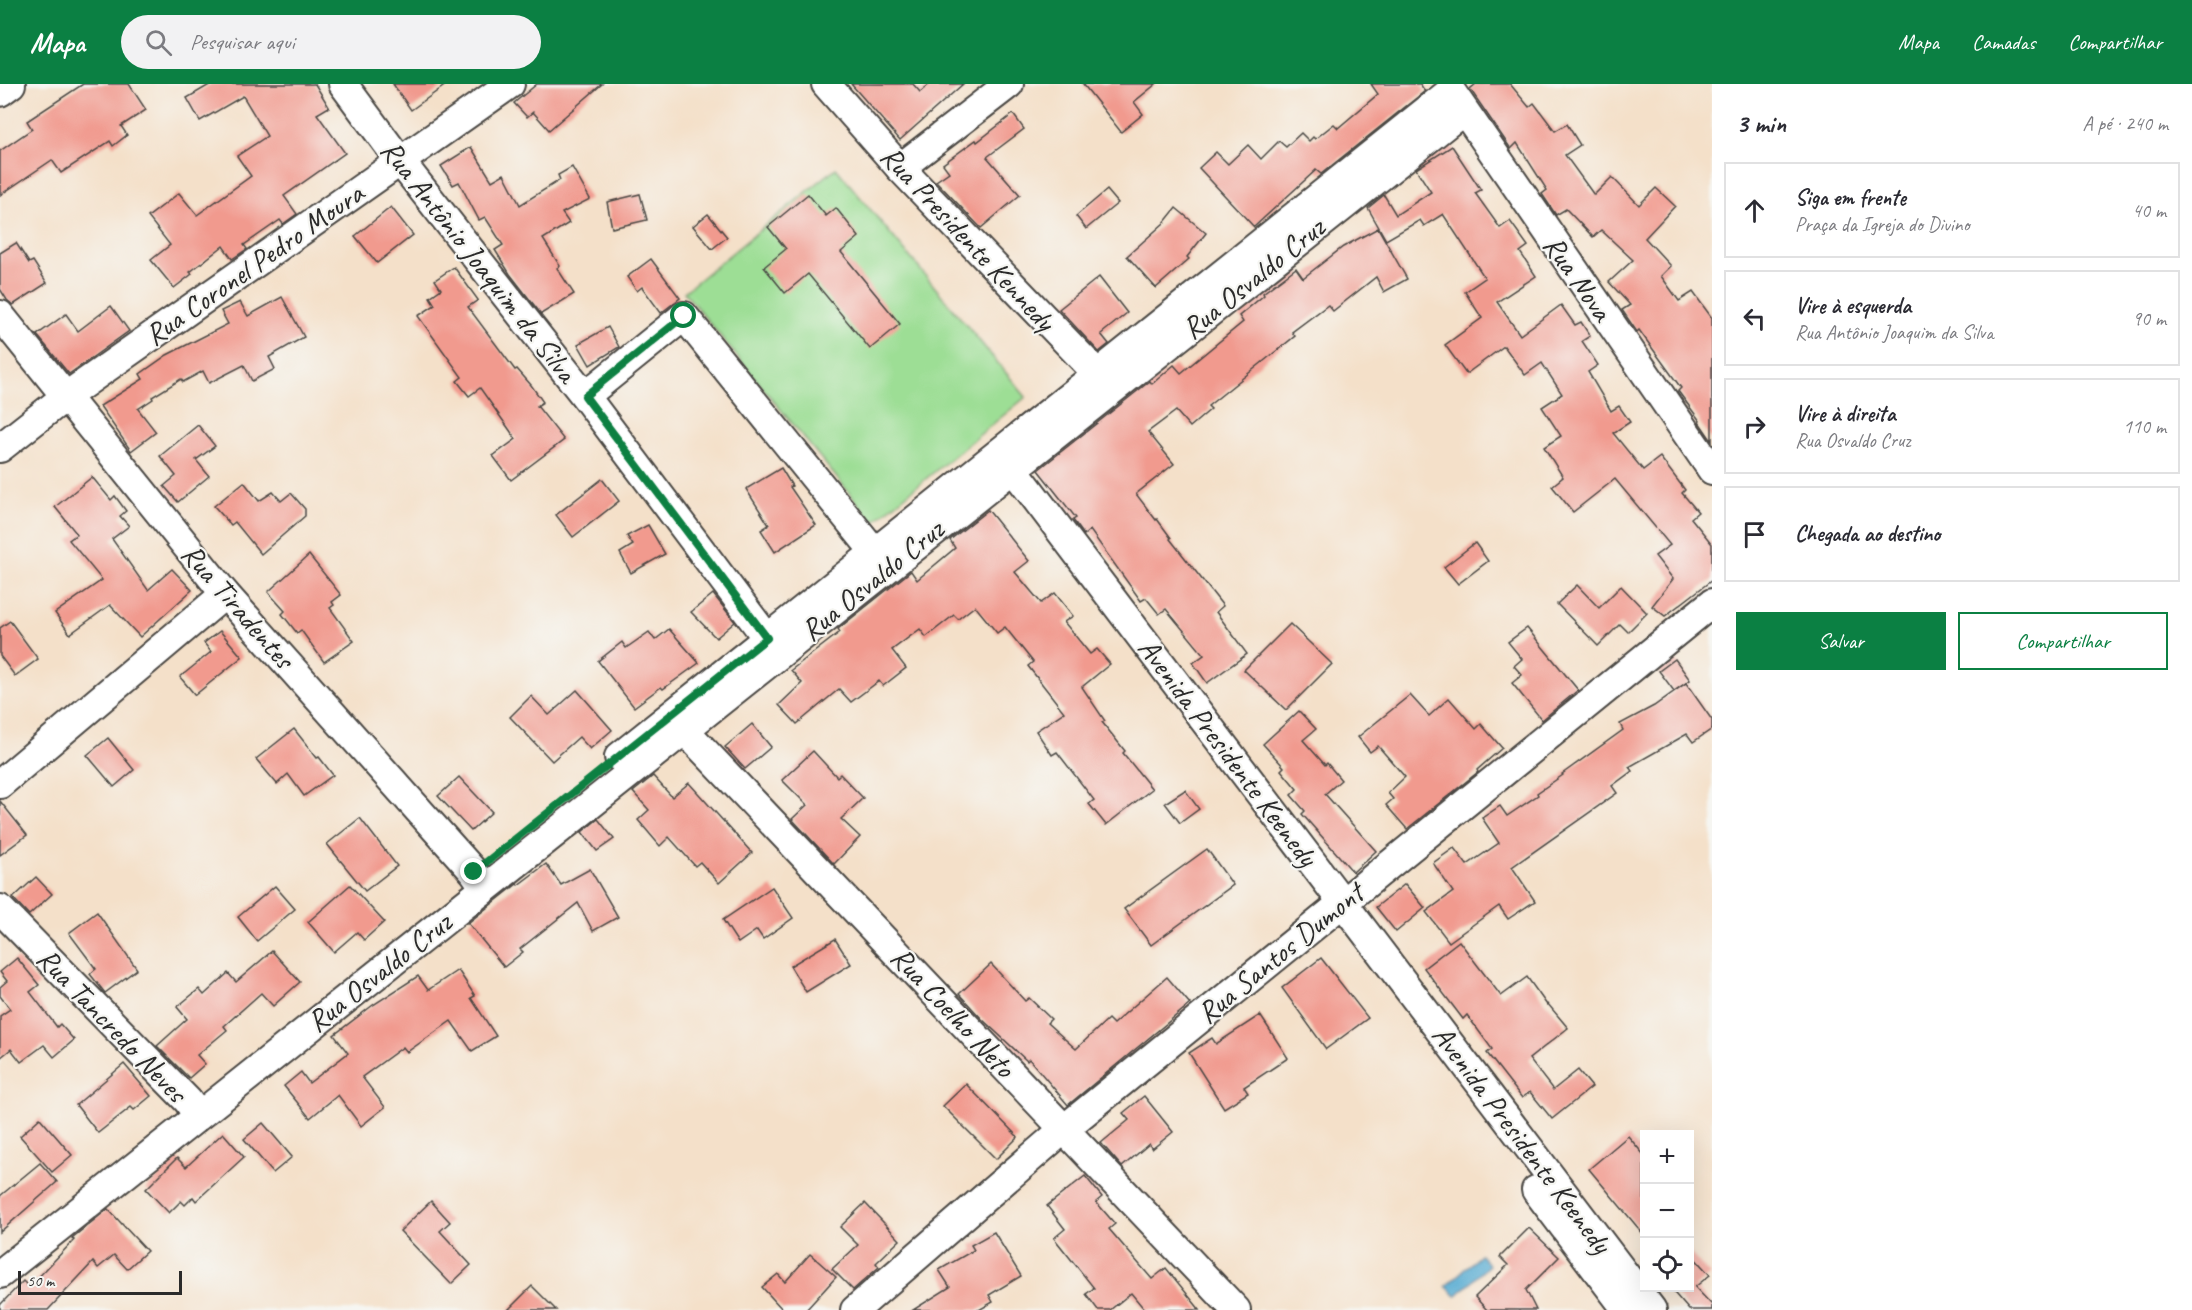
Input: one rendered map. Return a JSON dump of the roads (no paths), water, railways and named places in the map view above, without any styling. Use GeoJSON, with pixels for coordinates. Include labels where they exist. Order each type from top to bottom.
{"type":"FeatureCollection","features":[{"type":"Feature","properties":{"kind":"street"},"geometry":{"type":"LineString","coordinates":[[0,92],[11,84]]}},
{"type":"Feature","properties":{"kind":"street","name":"Rua Antônio Joaquim da Silva"},"geometry":{"type":"LineString","coordinates":[[343,84],[400,161],[585,396],[767,638]]}},
{"type":"Feature","properties":{"kind":"street","name":"Rua Coronel Pedro Moura"},"geometry":{"type":"LineString","coordinates":[[0,448],[65,398],[510,84]]}},
{"type":"Feature","properties":{"kind":"street","name":"Rua Presidente Kennedy"},"geometry":{"type":"LineString","coordinates":[[826,84],[900,168],[1105,381]]}},
{"type":"Feature","properties":{"kind":"street"},"geometry":{"type":"LineString","coordinates":[[900,168],[1009,84]]}},
{"type":"Feature","properties":{"kind":"street","name":"Rua Osvaldo Cruz"},"geometry":{"type":"LineString","coordinates":[[0,1274],[193,1109],[1000,466],[1452,91]]}},
{"type":"Feature","properties":{"kind":"street","name":"Rua Nova"},"geometry":{"type":"LineString","coordinates":[[1452,91],[1712,470]]}},
{"type":"Feature","properties":{"kind":"street","name":"Rua Tiradentes"},"geometry":{"type":"LineString","coordinates":[[0,315],[225,594],[480,880]]}},
{"type":"Feature","properties":{"kind":"street"},"geometry":{"type":"LineString","coordinates":[[585,396],[684,316],[881,560]]}},
{"type":"Feature","properties":{"kind":"street","name":"Avenida Presidente Keenedy"},"geometry":{"type":"LineString","coordinates":[[1000,466],[1335,908],[1652,1310]]}},
{"type":"Feature","properties":{"kind":"street","name":"Rua Osvaldo Cruz"},"geometry":{"type":"LineString","coordinates":[[678,722],[767,638],[881,560]]}},
{"type":"Feature","properties":{"kind":"street"},"geometry":{"type":"LineString","coordinates":[[0,784],[225,594]]}},
{"type":"Feature","properties":{"kind":"street","name":"Rua Santos Dumont"},"geometry":{"type":"LineString","coordinates":[[855,1310],[1064,1130],[1712,603]]}},
{"type":"Feature","properties":{"kind":"street","name":"Rua Coelho Neto"},"geometry":{"type":"LineString","coordinates":[[678,722],[1236,1310]]}},
{"type":"Feature","properties":{"kind":"street","name":"Avenida Presidente Keenedy"},"geometry":{"type":"LineString","coordinates":[[1335,908],[1627,1310]]}},
{"type":"Feature","properties":{"kind":"street","name":"Rua Tancredo Neves"},"geometry":{"type":"LineString","coordinates":[[0,909],[193,1109]]}},
{"type":"Feature","properties":{"kind":"street","name":"Rua Osvaldo Cruz"},"geometry":{"type":"LineString","coordinates":[[0,1252],[193,1109]]}},
{"type":"Feature","properties":{"kind":"water"},"geometry":{"type":"Polygon","coordinates":[[[1480,1255],[1489,1265],[1456,1296],[1446,1286],[1480,1255]]]}}]}
